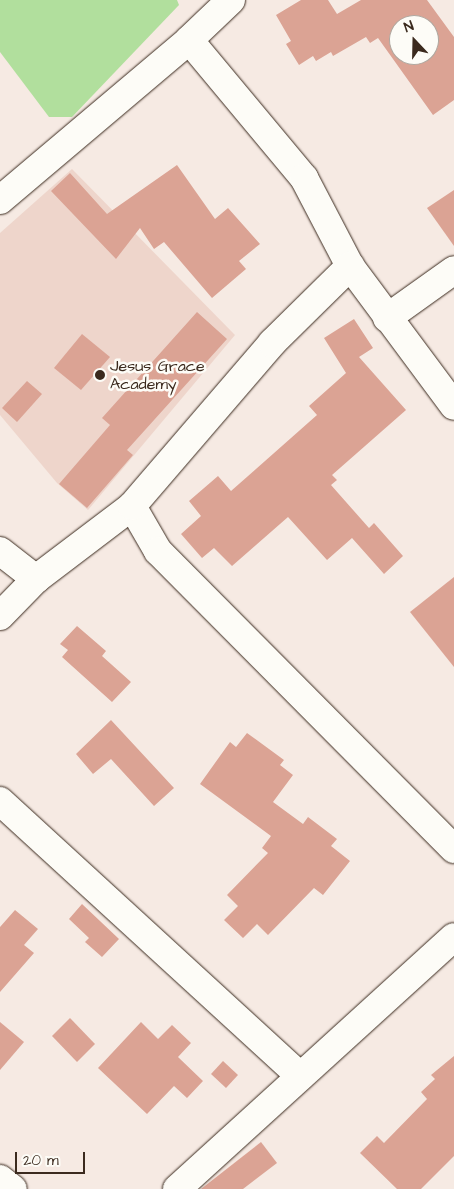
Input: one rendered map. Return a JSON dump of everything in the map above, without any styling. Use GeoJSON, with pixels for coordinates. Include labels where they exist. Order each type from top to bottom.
{"type":"FeatureCollection","features":[{"type":"Feature","properties":{"kind":"street"},"geometry":{"type":"LineString","coordinates":[[0,200],[189,40],[231,0]]}},
{"type":"Feature","properties":{"kind":"street"},"geometry":{"type":"LineString","coordinates":[[189,40],[304,178],[350,266],[454,406]]}},
{"type":"Feature","properties":{"kind":"street"},"geometry":{"type":"LineString","coordinates":[[0,616],[36,579],[132,506],[272,343],[350,266]]}},
{"type":"Feature","properties":{"kind":"street"},"geometry":{"type":"LineString","coordinates":[[387,318],[454,270]]}},
{"type":"Feature","properties":{"kind":"street"},"geometry":{"type":"LineString","coordinates":[[132,506],[158,550],[454,849]]}},
{"type":"Feature","properties":{"kind":"street"},"geometry":{"type":"LineString","coordinates":[[0,551],[36,579]]}},
{"type":"Feature","properties":{"kind":"street"},"geometry":{"type":"LineString","coordinates":[[0,801],[299,1075]]}},
{"type":"Feature","properties":{"kind":"street"},"geometry":{"type":"LineString","coordinates":[[177,1189],[299,1075],[452,945]]}},
{"type":"Feature","properties":{"kind":"street"},"geometry":{"type":"LineString","coordinates":[[0,1179],[13,1189]]}},
{"type":"Feature","properties":{"kind":"shaded area","name":"Jesus Grace Academy"},"geometry":{"type":"Polygon","coordinates":[[[72,169],[235,335],[88,510],[57,483],[0,415],[0,233],[72,169]]]}},
{"type":"Feature","properties":{"kind":"green space"},"geometry":{"type":"Polygon","coordinates":[[[0,0],[177,0],[179,5],[72,117],[49,117],[0,52],[0,0]]]}},
{"type":"Feature","properties":{"kind":"building"},"geometry":{"type":"Polygon","coordinates":[[[301,0],[328,0],[337,14],[361,0],[427,0],[438,15],[389,15],[389,53],[378,38],[370,43],[366,37],[333,56],[331,52],[316,61],[313,56],[299,65],[286,44],[291,41],[276,15],[301,0]]]}},
{"type":"Feature","properties":{"kind":"building"},"geometry":{"type":"Polygon","coordinates":[[[439,16],[454,37],[454,100],[433,115],[397,65],[439,65],[439,16]]]}},
{"type":"Feature","properties":{"kind":"building"},"geometry":{"type":"Polygon","coordinates":[[[177,165],[215,219],[228,208],[260,244],[239,261],[246,269],[212,298],[164,242],[154,249],[140,228],[116,259],[51,191],[70,173],[107,214],[177,165]]]}},
{"type":"Feature","properties":{"kind":"building"},"geometry":{"type":"Polygon","coordinates":[[[454,190],[454,246],[427,208],[454,190]]]}},
{"type":"Feature","properties":{"kind":"building"},"geometry":{"type":"Polygon","coordinates":[[[197,312],[227,339],[127,450],[133,455],[87,508],[59,484],[110,425],[102,418],[197,312]]]}},
{"type":"Feature","properties":{"kind":"building"},"geometry":{"type":"Polygon","coordinates":[[[354,319],[373,348],[359,357],[406,410],[332,475],[337,480],[331,485],[369,528],[374,523],[403,556],[384,574],[352,538],[327,560],[288,517],[232,566],[214,548],[202,558],[181,534],[201,516],[189,501],[218,476],[231,491],[317,415],[309,406],[346,373],[324,338],[354,319]]]}},
{"type":"Feature","properties":{"kind":"building"},"geometry":{"type":"Polygon","coordinates":[[[82,334],[110,357],[81,390],[54,368],[82,334]]]}},
{"type":"Feature","properties":{"kind":"building"},"geometry":{"type":"Polygon","coordinates":[[[27,381],[42,394],[17,422],[2,408],[27,381]]]}},
{"type":"Feature","properties":{"kind":"building"},"geometry":{"type":"Polygon","coordinates":[[[454,577],[454,667],[410,612],[454,577]]]}},
{"type":"Feature","properties":{"kind":"building"},"geometry":{"type":"Polygon","coordinates":[[[77,626],[106,651],[102,656],[131,682],[112,702],[62,657],[68,650],[60,644],[77,626]]]}},
{"type":"Feature","properties":{"kind":"building"},"geometry":{"type":"Polygon","coordinates":[[[111,720],[174,788],[154,806],[111,759],[93,774],[76,754],[111,720]]]}},
{"type":"Feature","properties":{"kind":"building"},"geometry":{"type":"Polygon","coordinates":[[[247,733],[284,760],[280,765],[293,775],[273,802],[303,824],[308,817],[337,839],[331,846],[350,861],[323,895],[314,888],[268,935],[257,924],[243,938],[224,920],[238,906],[227,895],[268,853],[262,848],[271,836],[200,784],[230,742],[236,747],[247,733]]]}},
{"type":"Feature","properties":{"kind":"building"},"geometry":{"type":"Polygon","coordinates":[[[82,904],[119,939],[102,957],[85,942],[89,938],[69,919],[82,904]]]}},
{"type":"Feature","properties":{"kind":"building"},"geometry":{"type":"Polygon","coordinates":[[[15,910],[38,929],[24,945],[34,953],[0,992],[0,927],[15,910]]]}},
{"type":"Feature","properties":{"kind":"building"},"geometry":{"type":"Polygon","coordinates":[[[70,1018],[95,1044],[77,1062],[52,1036],[70,1018]]]}},
{"type":"Feature","properties":{"kind":"building"},"geometry":{"type":"Polygon","coordinates":[[[0,1022],[24,1042],[0,1070],[0,1022]]]}},
{"type":"Feature","properties":{"kind":"building"},"geometry":{"type":"Polygon","coordinates":[[[141,1022],[158,1039],[172,1025],[191,1043],[178,1057],[203,1081],[187,1098],[174,1086],[147,1114],[98,1068],[141,1022]]]}},
{"type":"Feature","properties":{"kind":"building"},"geometry":{"type":"Polygon","coordinates":[[[454,1056],[454,1156],[421,1189],[397,1189],[360,1153],[377,1136],[384,1143],[427,1099],[421,1092],[435,1079],[431,1075],[454,1056]]]}},
{"type":"Feature","properties":{"kind":"building"},"geometry":{"type":"Polygon","coordinates":[[[223,1061],[238,1075],[226,1088],[211,1074],[223,1061]]]}},
{"type":"Feature","properties":{"kind":"building"},"geometry":{"type":"Polygon","coordinates":[[[261,1142],[277,1163],[243,1189],[201,1189],[261,1142]]]}},
{"type":"Feature","properties":{"kind":"place","name":"Jesus Grace Academy"},"geometry":{"type":"Point","coordinates":[100,375]}}]}
